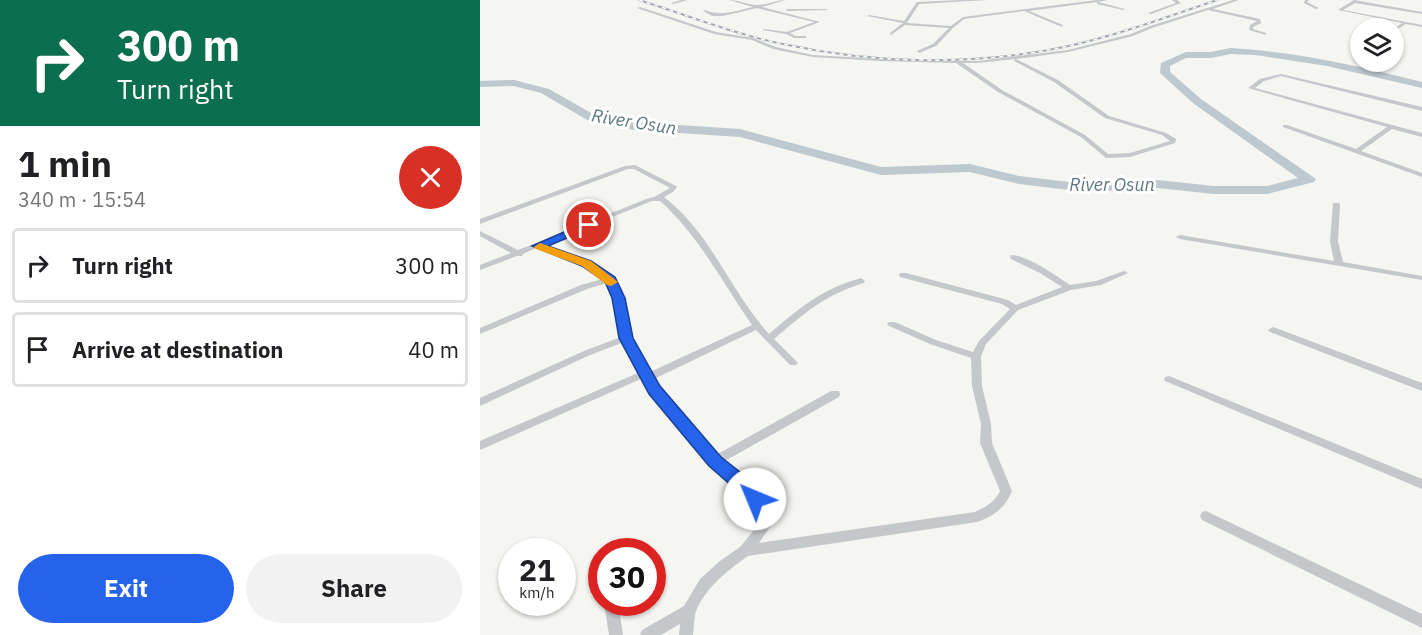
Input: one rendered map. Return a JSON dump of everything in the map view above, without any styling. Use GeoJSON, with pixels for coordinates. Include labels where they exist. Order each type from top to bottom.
{"type":"FeatureCollection","features":[{"type":"Feature","properties":{"kind":"street"},"geometry":{"type":"LineString","coordinates":[[674,3],[686,0]]}},
{"type":"Feature","properties":{"kind":"street"},"geometry":{"type":"LineString","coordinates":[[731,0],[818,22],[787,33]]}},
{"type":"Feature","properties":{"kind":"street"},"geometry":{"type":"LineString","coordinates":[[705,11],[717,15],[784,0]]}},
{"type":"Feature","properties":{"kind":"street"},"geometry":{"type":"LineString","coordinates":[[891,34],[904,23],[917,4],[930,1],[986,0]]}},
{"type":"Feature","properties":{"kind":"street"},"geometry":{"type":"LineString","coordinates":[[919,52],[939,44],[951,27],[963,18],[1106,0]]}},
{"type":"Feature","properties":{"kind":"street"},"geometry":{"type":"LineString","coordinates":[[1150,13],[1179,3],[1174,0]]}},
{"type":"Feature","properties":{"kind":"street"},"geometry":{"type":"LineString","coordinates":[[639,8],[715,33],[753,39],[793,52],[880,60],[958,62],[1014,59],[1068,51],[1112,41],[1237,0]]}},
{"type":"Feature","properties":{"kind":"street"},"geometry":{"type":"LineString","coordinates":[[1307,0],[1305,2],[1317,8]]}},
{"type":"Feature","properties":{"kind":"street"},"geometry":{"type":"LineString","coordinates":[[1422,13],[1357,1],[1340,10],[1422,26]]}},
{"type":"Feature","properties":{"kind":"street"},"geometry":{"type":"LineString","coordinates":[[1096,2],[1123,9]]}},
{"type":"Feature","properties":{"kind":"street"},"geometry":{"type":"LineString","coordinates":[[773,9],[826,10]]}},
{"type":"Feature","properties":{"kind":"street"},"geometry":{"type":"LineString","coordinates":[[1208,9],[1259,20],[1260,22],[1251,26],[1251,30],[1265,34]]}},
{"type":"Feature","properties":{"kind":"street"},"geometry":{"type":"LineString","coordinates":[[1024,10],[1062,27]]}},
{"type":"Feature","properties":{"kind":"street"},"geometry":{"type":"LineString","coordinates":[[869,16],[904,23],[951,27]]}},
{"type":"Feature","properties":{"kind":"street"},"geometry":{"type":"LineString","coordinates":[[764,30],[805,38]]}},
{"type":"Feature","properties":{"kind":"street"},"geometry":{"type":"LineString","coordinates":[[958,62],[1000,91],[1083,136],[1107,156],[1130,155],[1173,142],[1169,136],[1164,134],[1107,117],[1056,81],[1014,59]]}},
{"type":"Feature","properties":{"kind":"street"},"geometry":{"type":"LineString","coordinates":[[1422,109],[1281,75],[1262,80],[1251,88],[1422,135]]}},
{"type":"Feature","properties":{"kind":"street"},"geometry":{"type":"LineString","coordinates":[[1285,126],[1422,175]]}},
{"type":"Feature","properties":{"kind":"street"},"geometry":{"type":"LineString","coordinates":[[1356,152],[1391,127]]}},
{"type":"Feature","properties":{"kind":"street"},"geometry":{"type":"LineString","coordinates":[[480,222],[627,167],[635,167],[674,187],[657,198],[480,268]]}},
{"type":"Feature","properties":{"kind":"street"},"geometry":{"type":"LineString","coordinates":[[657,198],[675,209],[713,255],[757,326],[793,363]]}},
{"type":"Feature","properties":{"kind":"street"},"geometry":{"type":"LineString","coordinates":[[1336,205],[1334,241],[1339,263]]}},
{"type":"Feature","properties":{"kind":"street"},"geometry":{"type":"LineString","coordinates":[[480,233],[519,254]]}},
{"type":"Feature","properties":{"kind":"street"},"geometry":{"type":"LineString","coordinates":[[1180,237],[1422,278]]}},
{"type":"Feature","properties":{"kind":"street"},"geometry":{"type":"LineString","coordinates":[[538,246],[587,264],[610,280],[619,298],[626,338],[655,390],[715,462],[747,489],[764,509],[766,524],[745,551],[705,583],[688,611],[686,635]]}},
{"type":"Feature","properties":{"kind":"street"},"geometry":{"type":"LineString","coordinates":[[1014,257],[1043,271],[1069,288]]}},
{"type":"Feature","properties":{"kind":"street"},"geometry":{"type":"LineString","coordinates":[[745,551],[977,516],[990,511],[1002,502],[1006,490],[986,443],[986,424],[977,386],[976,356],[982,343],[1015,308],[1069,288],[1098,283],[1124,273]]}},
{"type":"Feature","properties":{"kind":"street"},"geometry":{"type":"LineString","coordinates":[[903,275],[1005,302],[1015,308]]}},
{"type":"Feature","properties":{"kind":"street"},"geometry":{"type":"LineString","coordinates":[[480,330],[584,287],[610,280]]}},
{"type":"Feature","properties":{"kind":"street"},"geometry":{"type":"LineString","coordinates":[[769,339],[815,298],[838,287],[861,281]]}},
{"type":"Feature","properties":{"kind":"street"},"geometry":{"type":"LineString","coordinates":[[892,324],[933,342],[976,356]]}},
{"type":"Feature","properties":{"kind":"street"},"geometry":{"type":"LineString","coordinates":[[480,446],[757,326]]}},
{"type":"Feature","properties":{"kind":"street"},"geometry":{"type":"LineString","coordinates":[[1273,330],[1422,387]]}},
{"type":"Feature","properties":{"kind":"street"},"geometry":{"type":"LineString","coordinates":[[480,402],[587,353],[626,338]]}},
{"type":"Feature","properties":{"kind":"street"},"geometry":{"type":"LineString","coordinates":[[1169,379],[1422,484]]}},
{"type":"Feature","properties":{"kind":"street"},"geometry":{"type":"LineString","coordinates":[[715,462],[835,394]]}},
{"type":"Feature","properties":{"kind":"street"},"geometry":{"type":"LineString","coordinates":[[1206,516],[1422,621]]}},
{"type":"Feature","properties":{"kind":"street"},"geometry":{"type":"LineString","coordinates":[[647,635],[688,611]]}},
{"type":"Feature","properties":{"kind":"street"},"geometry":{"type":"LineString","coordinates":[[613,616],[616,635]]}},
{"type":"Feature","properties":{"kind":"waterway","name":"River Osun"},"geometry":{"type":"LineString","coordinates":[[480,84],[514,83],[545,91],[589,117],[634,126],[740,133],[881,171],[970,168],[1019,180],[1086,188],[1157,184],[1214,190],[1267,190],[1309,179],[1197,101],[1165,73],[1165,65],[1177,58],[1186,55],[1211,55],[1231,51],[1255,52],[1303,58],[1422,85]]}},
{"type":"Feature","properties":{"kind":"railway"},"geometry":{"type":"LineString","coordinates":[[639,0],[729,30],[783,44],[852,56],[924,60],[994,57],[1064,47],[1122,32],[1217,0]]}},
{"type":"Feature","properties":{"kind":"slow traffic"},"geometry":{"type":"LineString","coordinates":[[540,247],[587,264],[611,282]]}},
{"type":"Feature","properties":{"kind":"route"},"geometry":{"type":"LineString","coordinates":[[589,225],[538,246],[587,264],[610,280],[619,298],[626,338],[655,390],[715,462],[747,489],[755,499]]}}]}
